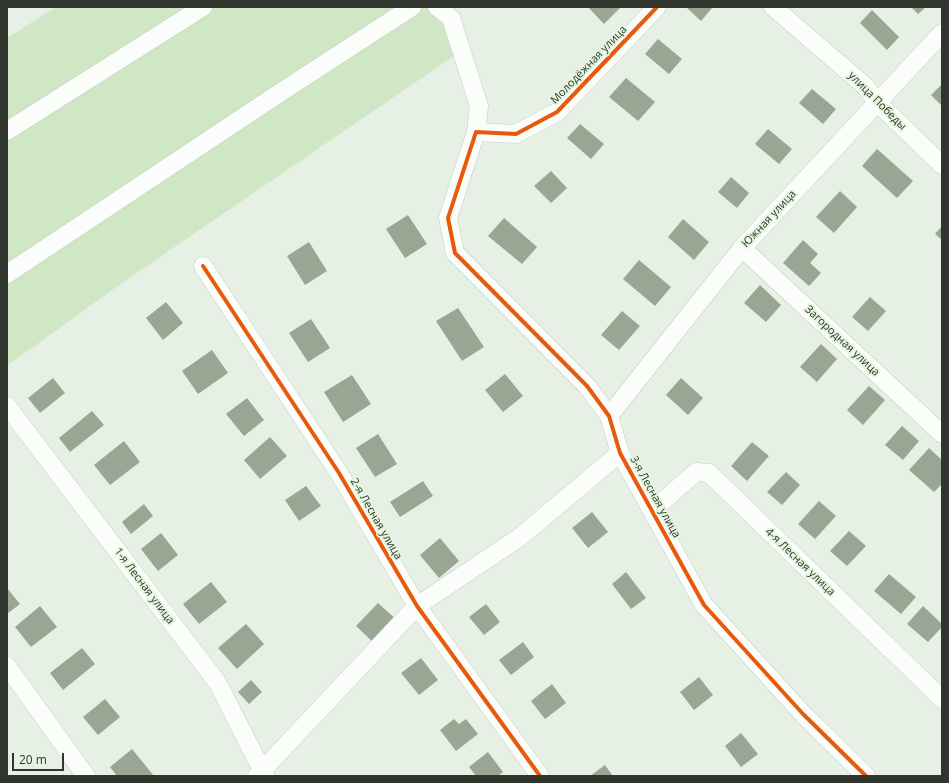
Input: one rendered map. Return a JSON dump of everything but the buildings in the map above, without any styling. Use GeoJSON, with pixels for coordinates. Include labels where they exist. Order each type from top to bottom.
{"type":"FeatureCollection","features":[{"type":"Feature","properties":{"kind":"street"},"geometry":{"type":"LineString","coordinates":[[7,131],[203,7]]}},
{"type":"Feature","properties":{"kind":"street"},"geometry":{"type":"LineString","coordinates":[[7,274],[412,7]]}},
{"type":"Feature","properties":{"kind":"street"},"geometry":{"type":"LineString","coordinates":[[437,7],[451,18],[478,106],[476,132]]}},
{"type":"Feature","properties":{"kind":"street","name":"Молодёжная улица"},"geometry":{"type":"LineString","coordinates":[[476,132],[516,134],[557,112],[657,7]]}},
{"type":"Feature","properties":{"kind":"street","name":"улица Победы"},"geometry":{"type":"LineString","coordinates":[[773,7],[865,86],[878,103],[942,165]]}},
{"type":"Feature","properties":{"kind":"street","name":"Южная улица"},"geometry":{"type":"LineString","coordinates":[[609,416],[742,248],[942,34]]}},
{"type":"Feature","properties":{"kind":"street","name":"3-я Лесная улица"},"geometry":{"type":"LineString","coordinates":[[476,132],[448,218],[456,253],[587,386],[609,416],[620,453],[653,510],[704,605],[803,714],[866,776]]}},
{"type":"Feature","properties":{"kind":"street","name":"Загородная улица"},"geometry":{"type":"LineString","coordinates":[[742,248],[942,434]]}},
{"type":"Feature","properties":{"kind":"street","name":"2-я Лесная улица"},"geometry":{"type":"LineString","coordinates":[[203,266],[339,473],[417,606],[540,776]]}},
{"type":"Feature","properties":{"kind":"street","name":"1-я Лесная улица"},"geometry":{"type":"LineString","coordinates":[[7,406],[217,682],[261,774]]}},
{"type":"Feature","properties":{"kind":"street"},"geometry":{"type":"LineString","coordinates":[[261,774],[417,606],[520,538],[620,453]]}},
{"type":"Feature","properties":{"kind":"street","name":"4-я Лесная улица"},"geometry":{"type":"LineString","coordinates":[[653,510],[696,472],[709,473],[942,699]]}},
{"type":"Feature","properties":{"kind":"street"},"geometry":{"type":"LineString","coordinates":[[7,666],[86,776]]}},
{"type":"Feature","properties":{"kind":"green space"},"geometry":{"type":"Polygon","coordinates":[[[56,7],[454,7],[467,47],[119,285],[7,366],[7,38],[56,7]]]}},
{"type":"Feature","properties":{"kind":"cycle path"},"geometry":{"type":"LineString","coordinates":[[657,7],[557,112],[516,134],[476,132],[448,218],[455,253],[587,386],[609,416],[620,453],[704,605],[803,714],[866,776]]}},
{"type":"Feature","properties":{"kind":"cycle path"},"geometry":{"type":"LineString","coordinates":[[203,266],[339,473],[417,606],[540,776]]}}]}
